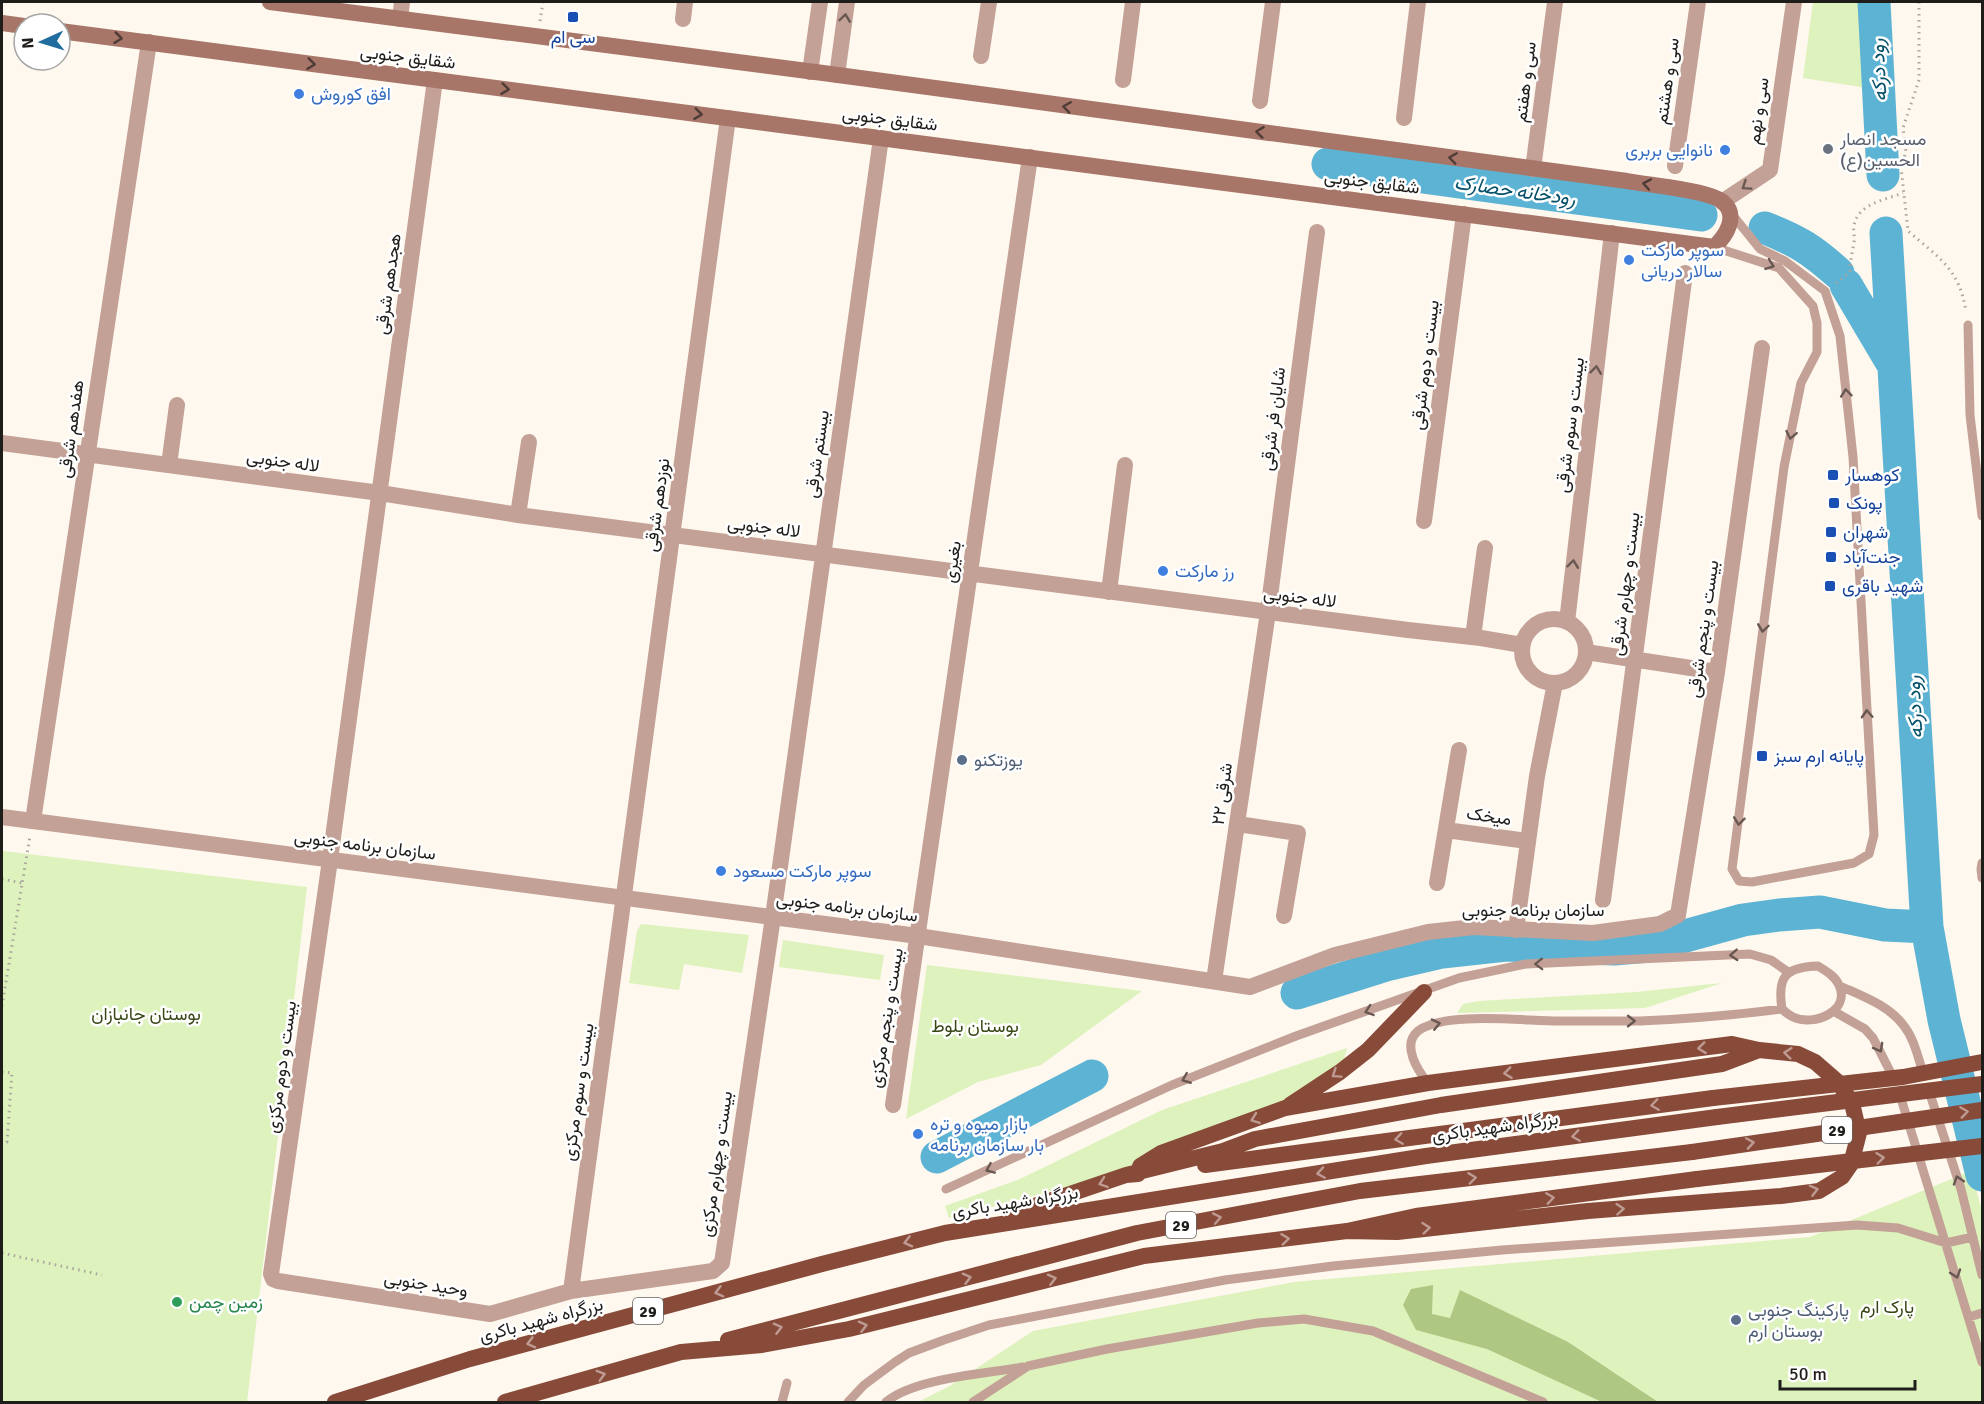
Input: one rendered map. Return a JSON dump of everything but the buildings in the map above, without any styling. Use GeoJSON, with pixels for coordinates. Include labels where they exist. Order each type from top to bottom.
{"type":"FeatureCollection","features":[{"type":"Feature","properties":{"kind":"highway"},"geometry":{"type":"LineString","coordinates":[[1285,1108],[1340,1072],[1368,1050],[1424,992]]}},
{"type":"Feature","properties":{"kind":"highway"},"geometry":{"type":"LineString","coordinates":[[1126,1175],[1161,1153],[1285,1108],[1428,1083],[1732,1044],[1759,1050],[1798,1054],[1815,1062],[1838,1082],[1852,1103],[1859,1133],[1851,1164],[1842,1178],[1819,1191],[1588,1211],[1397,1232],[1347,1231]]}},
{"type":"Feature","properties":{"kind":"highway"},"geometry":{"type":"LineString","coordinates":[[1126,1175],[1223,1151],[1255,1139],[1441,1105],[1722,1064],[1759,1050]]}},
{"type":"Feature","properties":{"kind":"highway","name":"29"},"geometry":{"type":"LineString","coordinates":[[965,1230],[1126,1175],[1713,1098],[1903,1077],[1983,1062]]}},
{"type":"Feature","properties":{"kind":"highway","name":"بزرگراه شهید باکری"},"geometry":{"type":"LineString","coordinates":[[334,1402],[482,1356],[822,1264],[965,1230],[1426,1156],[1983,1084]]}},
{"type":"Feature","properties":{"kind":"highway","name":"29"},"geometry":{"type":"LineString","coordinates":[[505,1402],[681,1352],[1137,1233],[1360,1191],[1692,1152],[1983,1110]]}},
{"type":"Feature","properties":{"kind":"highway","name":"29"},"geometry":{"type":"LineString","coordinates":[[681,1352],[762,1345],[849,1329],[1144,1256],[1347,1231],[1416,1216],[1697,1179],[1983,1146]]}},
{"type":"Feature","properties":{"kind":"main road","name":"شقایق جنوبی"},"geometry":{"type":"LineString","coordinates":[[270,2],[1627,181],[1704,195],[1726,207]]}},
{"type":"Feature","properties":{"kind":"main road","name":"شقایق جنوبی"},"geometry":{"type":"LineString","coordinates":[[72,32],[1714,247]]}},
{"type":"Feature","properties":{"kind":"main road"},"geometry":{"type":"LineString","coordinates":[[1714,247],[1725,236],[1730,222],[1726,207]]}},
{"type":"Feature","properties":{"kind":"street"},"geometry":{"type":"LineString","coordinates":[[400,19],[402,2]]}},
{"type":"Feature","properties":{"kind":"street"},"geometry":{"type":"LineString","coordinates":[[683,20],[685,2]]}},
{"type":"Feature","properties":{"kind":"street"},"geometry":{"type":"LineString","coordinates":[[810,72],[820,2]]}},
{"type":"Feature","properties":{"kind":"street"},"geometry":{"type":"LineString","coordinates":[[837,75],[847,2]]}},
{"type":"Feature","properties":{"kind":"street"},"geometry":{"type":"LineString","coordinates":[[981,56],[989,2]]}},
{"type":"Feature","properties":{"kind":"street"},"geometry":{"type":"LineString","coordinates":[[1123,80],[1133,2]]}},
{"type":"Feature","properties":{"kind":"street"},"geometry":{"type":"LineString","coordinates":[[1260,101],[1273,2]]}},
{"type":"Feature","properties":{"kind":"street"},"geometry":{"type":"LineString","coordinates":[[1404,117],[1418,2]]}},
{"type":"Feature","properties":{"kind":"street","name":"سی و هفتم"},"geometry":{"type":"LineString","coordinates":[[1533,168],[1555,2]]}},
{"type":"Feature","properties":{"kind":"street","name":"سی و هشتم"},"geometry":{"type":"LineString","coordinates":[[1675,166],[1698,2]]}},
{"type":"Feature","properties":{"kind":"street","name":"سی و نهم"},"geometry":{"type":"LineString","coordinates":[[1726,207],[1770,170],[1794,2]]}},
{"type":"Feature","properties":{"kind":"street","name":"هفدهم شرقی"},"geometry":{"type":"LineString","coordinates":[[33,821],[149,42]]}},
{"type":"Feature","properties":{"kind":"street"},"geometry":{"type":"LineString","coordinates":[[813,51],[840,56]]}},
{"type":"Feature","properties":{"kind":"street","name":"هجدهم شرقی"},"geometry":{"type":"LineString","coordinates":[[330,860],[435,80]]}},
{"type":"Feature","properties":{"kind":"street","name":"نوزدهم شرقی"},"geometry":{"type":"LineString","coordinates":[[624,898],[728,118]]}},
{"type":"Feature","properties":{"kind":"street","name":"بیستم شرقی"},"geometry":{"type":"LineString","coordinates":[[773,917],[880,138]]}},
{"type":"Feature","properties":{"kind":"street","name":"بغیری"},"geometry":{"type":"LineString","coordinates":[[918,936],[1030,157]]}},
{"type":"Feature","properties":{"kind":"street","name":"بیست و دوم شرقی"},"geometry":{"type":"LineString","coordinates":[[1424,521],[1464,214]]}},
{"type":"Feature","properties":{"kind":"street","name":"شایان فر شرقی"},"geometry":{"type":"LineString","coordinates":[[1268,612],[1317,232]]}},
{"type":"Feature","properties":{"kind":"street","name":"بیست و سوم شرقی"},"geometry":{"type":"LineString","coordinates":[[1567,622],[1612,233]]}},
{"type":"Feature","properties":{"kind":"street","name":"بیست و چهارم شرقی"},"geometry":{"type":"LineString","coordinates":[[1603,900],[1685,273]]}},
{"type":"Feature","properties":{"kind":"street","name":"بیست و پنجم شرقی"},"geometry":{"type":"LineString","coordinates":[[1678,915],[1717,672],[1762,348]]}},
{"type":"Feature","properties":{"kind":"street"},"geometry":{"type":"LineString","coordinates":[[169,465],[177,405]]}},
{"type":"Feature","properties":{"kind":"street"},"geometry":{"type":"LineString","coordinates":[[518,515],[529,442]]}},
{"type":"Feature","properties":{"kind":"street","name":"لاله جنوبی"},"geometry":{"type":"LineString","coordinates":[[2,443],[518,515],[1522,645]]}},
{"type":"Feature","properties":{"kind":"street"},"geometry":{"type":"LineString","coordinates":[[1109,592],[1125,465]]}},
{"type":"Feature","properties":{"kind":"street"},"geometry":{"type":"LineString","coordinates":[[1473,637],[1485,548]]}},
{"type":"Feature","properties":{"kind":"street","name":"۲۲ شرقی"},"geometry":{"type":"LineString","coordinates":[[1214,981],[1268,612]]}},
{"type":"Feature","properties":{"kind":"street"},"geometry":{"type":"LineString","coordinates":[[1548,619],[1567,622],[1581,634],[1586,652],[1584,662],[1573,677],[1555,684],[1536,679],[1524,664],[1522,645],[1531,628],[1548,619]]}},
{"type":"Feature","properties":{"kind":"street"},"geometry":{"type":"LineString","coordinates":[[1586,652],[1717,672]]}},
{"type":"Feature","properties":{"kind":"street"},"geometry":{"type":"LineString","coordinates":[[1516,930],[1537,776],[1555,684]]}},
{"type":"Feature","properties":{"kind":"street","name":"میخک"},"geometry":{"type":"LineString","coordinates":[[1437,883],[1458,750]]}},
{"type":"Feature","properties":{"kind":"street","name":"سازمان برنامه جنوبی"},"geometry":{"type":"LineString","coordinates":[[2,817],[918,936],[1250,987],[1335,955],[1428,932],[1474,927],[1593,933],[1660,924],[1678,915]]}},
{"type":"Feature","properties":{"kind":"street"},"geometry":{"type":"LineString","coordinates":[[1238,824],[1298,833],[1284,916]]}},
{"type":"Feature","properties":{"kind":"street","name":"میخک"},"geometry":{"type":"LineString","coordinates":[[1446,830],[1527,842]]}},
{"type":"Feature","properties":{"kind":"street","name":"بیست و دوم مرکزی"},"geometry":{"type":"LineString","coordinates":[[273,1279],[271,1274],[330,860]]}},
{"type":"Feature","properties":{"kind":"street","name":"بیست و سوم مرکزی"},"geometry":{"type":"LineString","coordinates":[[571,1291],[624,898]]}},
{"type":"Feature","properties":{"kind":"street","name":"بیست و چهارم مرکزی"},"geometry":{"type":"LineString","coordinates":[[571,1291],[713,1271],[722,1263],[773,917]]}},
{"type":"Feature","properties":{"kind":"street","name":"بیست و پنجم مرکزی"},"geometry":{"type":"LineString","coordinates":[[893,1105],[918,936]]}},
{"type":"Feature","properties":{"kind":"street","name":"وحید جنوبی"},"geometry":{"type":"LineString","coordinates":[[273,1279],[490,1314],[571,1291]]}},
{"type":"Feature","properties":{"kind":"lane"},"geometry":{"type":"LineString","coordinates":[[1714,247],[1779,268],[1813,306],[1817,323],[1817,352],[1801,383],[1784,467],[1732,869],[1739,881],[1752,882],[1854,863],[1869,854],[1874,835],[1853,457],[1840,336],[1825,291],[1785,261],[1760,249],[1726,207]]}},
{"type":"Feature","properties":{"kind":"lane"},"geometry":{"type":"LineString","coordinates":[[1968,325],[1970,415],[1983,516]]}},
{"type":"Feature","properties":{"kind":"lane"},"geometry":{"type":"LineString","coordinates":[[1983,863],[1981,869],[1983,878]]}},
{"type":"Feature","properties":{"kind":"lane"},"geometry":{"type":"LineString","coordinates":[[946,1189],[1172,1085],[1296,1036],[1459,978],[1526,964],[1749,954],[1771,960],[1788,972]]}},
{"type":"Feature","properties":{"kind":"lane"},"geometry":{"type":"LineString","coordinates":[[1840,986],[1840,999],[1835,1012],[1821,1019],[1807,1021],[1794,1018],[1782,1009],[1779,993],[1781,982],[1788,972],[1796,968],[1818,966],[1831,974],[1840,986],[1880,1005],[1904,1026],[1914,1044],[1961,1190],[1983,1275]]}},
{"type":"Feature","properties":{"kind":"lane"},"geometry":{"type":"LineString","coordinates":[[1428,1083],[1415,1066],[1410,1049],[1416,1033],[1428,1025],[1459,1019],[1641,1020],[1721,1016],[1782,1009]]}},
{"type":"Feature","properties":{"kind":"lane"},"geometry":{"type":"LineString","coordinates":[[1835,1012],[1865,1029],[1874,1038],[1906,1109],[1983,1362]]}},
{"type":"Feature","properties":{"kind":"lane"},"geometry":{"type":"LineString","coordinates":[[848,1402],[878,1373],[909,1353],[989,1325],[1225,1280],[1333,1266],[1502,1250],[1857,1225],[1898,1228],[1946,1243],[1973,1237]]}},
{"type":"Feature","properties":{"kind":"lane"},"geometry":{"type":"LineString","coordinates":[[1969,1317],[1983,1313]]}},
{"type":"Feature","properties":{"kind":"lane"},"geometry":{"type":"LineString","coordinates":[[886,1402],[894,1395],[921,1384],[1258,1323],[1304,1319],[1373,1330],[1543,1402]]}},
{"type":"Feature","properties":{"kind":"lane"},"geometry":{"type":"LineString","coordinates":[[973,1402],[1028,1366]]}},
{"type":"Feature","properties":{"kind":"lane"},"geometry":{"type":"LineString","coordinates":[[782,1402],[787,1383]]}},
{"type":"Feature","properties":{"kind":"path"},"geometry":{"type":"LineString","coordinates":[[1918,2],[1919,80],[1903,128],[1905,152],[1900,167],[1908,231],[1945,263],[1955,275],[1962,291],[1968,325]]}},
{"type":"Feature","properties":{"kind":"path"},"geometry":{"type":"LineString","coordinates":[[1831,287],[1850,272],[1854,242],[1853,228],[1857,215],[1864,207],[1904,193]]}},
{"type":"Feature","properties":{"kind":"path"},"geometry":{"type":"LineString","coordinates":[[2,1006],[33,821]]}},
{"type":"Feature","properties":{"kind":"path"},"geometry":{"type":"LineString","coordinates":[[2,879],[22,883]]}},
{"type":"Feature","properties":{"kind":"path"},"geometry":{"type":"LineString","coordinates":[[2,1072],[12,1073],[7,1142],[2,1141]]}},
{"type":"Feature","properties":{"kind":"path"},"geometry":{"type":"LineString","coordinates":[[2,1253],[102,1275]]}},
{"type":"Feature","properties":{"kind":"green space"},"geometry":{"type":"Polygon","coordinates":[[[1813,2],[1863,2],[1867,88],[1803,78],[1813,2]]]}},
{"type":"Feature","properties":{"kind":"green space","name":"بوستان جانبازان"},"geometry":{"type":"Polygon","coordinates":[[[2,851],[307,887],[247,1402],[2,1402],[2,851]]]}},
{"type":"Feature","properties":{"kind":"green space"},"geometry":{"type":"Polygon","coordinates":[[[641,924],[749,935],[742,973],[684,964],[679,990],[629,983],[637,931],[641,924]]]}},
{"type":"Feature","properties":{"kind":"green space"},"geometry":{"type":"Polygon","coordinates":[[[783,940],[884,955],[880,980],[779,967],[783,940]]]}},
{"type":"Feature","properties":{"kind":"green space","name":"بوستان بلوط"},"geometry":{"type":"Polygon","coordinates":[[[927,965],[1142,991],[1041,1065],[978,1082],[906,1119],[927,965]]]}},
{"type":"Feature","properties":{"kind":"green space"},"geometry":{"type":"Polygon","coordinates":[[[1722,983],[1645,1008],[1457,1013],[1463,1004],[1479,1001],[1636,992],[1722,983]]]}},
{"type":"Feature","properties":{"kind":"green space"},"geometry":{"type":"Polygon","coordinates":[[[1347,1048],[1343,1064],[1285,1103],[1173,1143],[1120,1171],[949,1218],[945,1206],[1020,1179],[1162,1110],[1347,1048]]]}},
{"type":"Feature","properties":{"kind":"green space","name":"پارک ارم"},"geometry":{"type":"Polygon","coordinates":[[[1971,1171],[1982,1211],[1982,1402],[918,1402],[948,1387],[1033,1331],[1294,1282],[1810,1237],[1971,1171]]]}},
{"type":"Feature","properties":{"kind":"green space"},"geometry":{"type":"Polygon","coordinates":[[[1433,1285],[1432,1314],[1450,1318],[1460,1290],[1568,1342],[1658,1402],[1602,1402],[1487,1349],[1416,1330],[1403,1305],[1411,1289],[1433,1285]]]}},
{"type":"Feature","properties":{"kind":"waterway","name":"رود درکه"},"geometry":{"type":"LineString","coordinates":[[1874,2],[1883,175]]}},
{"type":"Feature","properties":{"kind":"waterway","name":"رودخانه حصارک"},"geometry":{"type":"LineString","coordinates":[[1328,164],[1701,215]]}},
{"type":"Feature","properties":{"kind":"waterway","name":"رودخانه حصارک"},"geometry":{"type":"LineString","coordinates":[[1765,228],[1804,246],[1838,273]]}},
{"type":"Feature","properties":{"kind":"waterway","name":"رود درکه"},"geometry":{"type":"LineString","coordinates":[[1886,233],[1927,927],[1944,1020],[1982,1175]]}},
{"type":"Feature","properties":{"kind":"waterway","name":"رودخانه حصارک"},"geometry":{"type":"LineString","coordinates":[[1846,285],[1891,361]]}},
{"type":"Feature","properties":{"kind":"waterway"},"geometry":{"type":"LineString","coordinates":[[1297,993],[1386,965],[1442,952],[1506,945],[1614,949],[1649,946],[1743,920],[1779,915],[1820,912],[1885,925],[1927,927]]}},
{"type":"Feature","properties":{"kind":"waterway"},"geometry":{"type":"LineString","coordinates":[[937,1157],[1092,1076]]}},
{"type":"Feature","properties":{"kind":"place","name":"سی ام"},"geometry":{"type":"Point","coordinates":[573,17]}},
{"type":"Feature","properties":{"kind":"place","name":"افق کوروش"},"geometry":{"type":"Point","coordinates":[299,94]}},
{"type":"Feature","properties":{"kind":"place","name":"مسجد انصار الحسین(ع)"},"geometry":{"type":"Point","coordinates":[1828,149]}},
{"type":"Feature","properties":{"kind":"place","name":"نانوایی بربری"},"geometry":{"type":"Point","coordinates":[1725,150]}},
{"type":"Feature","properties":{"kind":"place","name":"سوپر مارکت سالار دریانی"},"geometry":{"type":"Point","coordinates":[1629,260]}},
{"type":"Feature","properties":{"kind":"place","name":"کوهسار"},"geometry":{"type":"Point","coordinates":[1833,475]}},
{"type":"Feature","properties":{"kind":"place","name":"پونک"},"geometry":{"type":"Point","coordinates":[1834,503]}},
{"type":"Feature","properties":{"kind":"place","name":"شهران"},"geometry":{"type":"Point","coordinates":[1831,532]}},
{"type":"Feature","properties":{"kind":"place","name":"جنت‌آباد"},"geometry":{"type":"Point","coordinates":[1831,557]}},
{"type":"Feature","properties":{"kind":"place","name":"رز مارکت"},"geometry":{"type":"Point","coordinates":[1163,571]}},
{"type":"Feature","properties":{"kind":"place","name":"شهید باقری"},"geometry":{"type":"Point","coordinates":[1830,586]}},
{"type":"Feature","properties":{"kind":"place","name":"پایانه ارم سبز"},"geometry":{"type":"Point","coordinates":[1762,756]}},
{"type":"Feature","properties":{"kind":"place","name":"یوزتکنو"},"geometry":{"type":"Point","coordinates":[962,760]}},
{"type":"Feature","properties":{"kind":"place","name":"سوپر مارکت مسعود"},"geometry":{"type":"Point","coordinates":[721,871]}},
{"type":"Feature","properties":{"kind":"place","name":"بازار میوه و تره بار سازمان برنامه"},"geometry":{"type":"Point","coordinates":[918,1134]}},
{"type":"Feature","properties":{"kind":"place","name":"زمین چمن"},"geometry":{"type":"Point","coordinates":[177,1302]}},
{"type":"Feature","properties":{"kind":"place","name":"پارکینگ جنوبی بوستان ارم"},"geometry":{"type":"Point","coordinates":[1736,1320]}}]}
